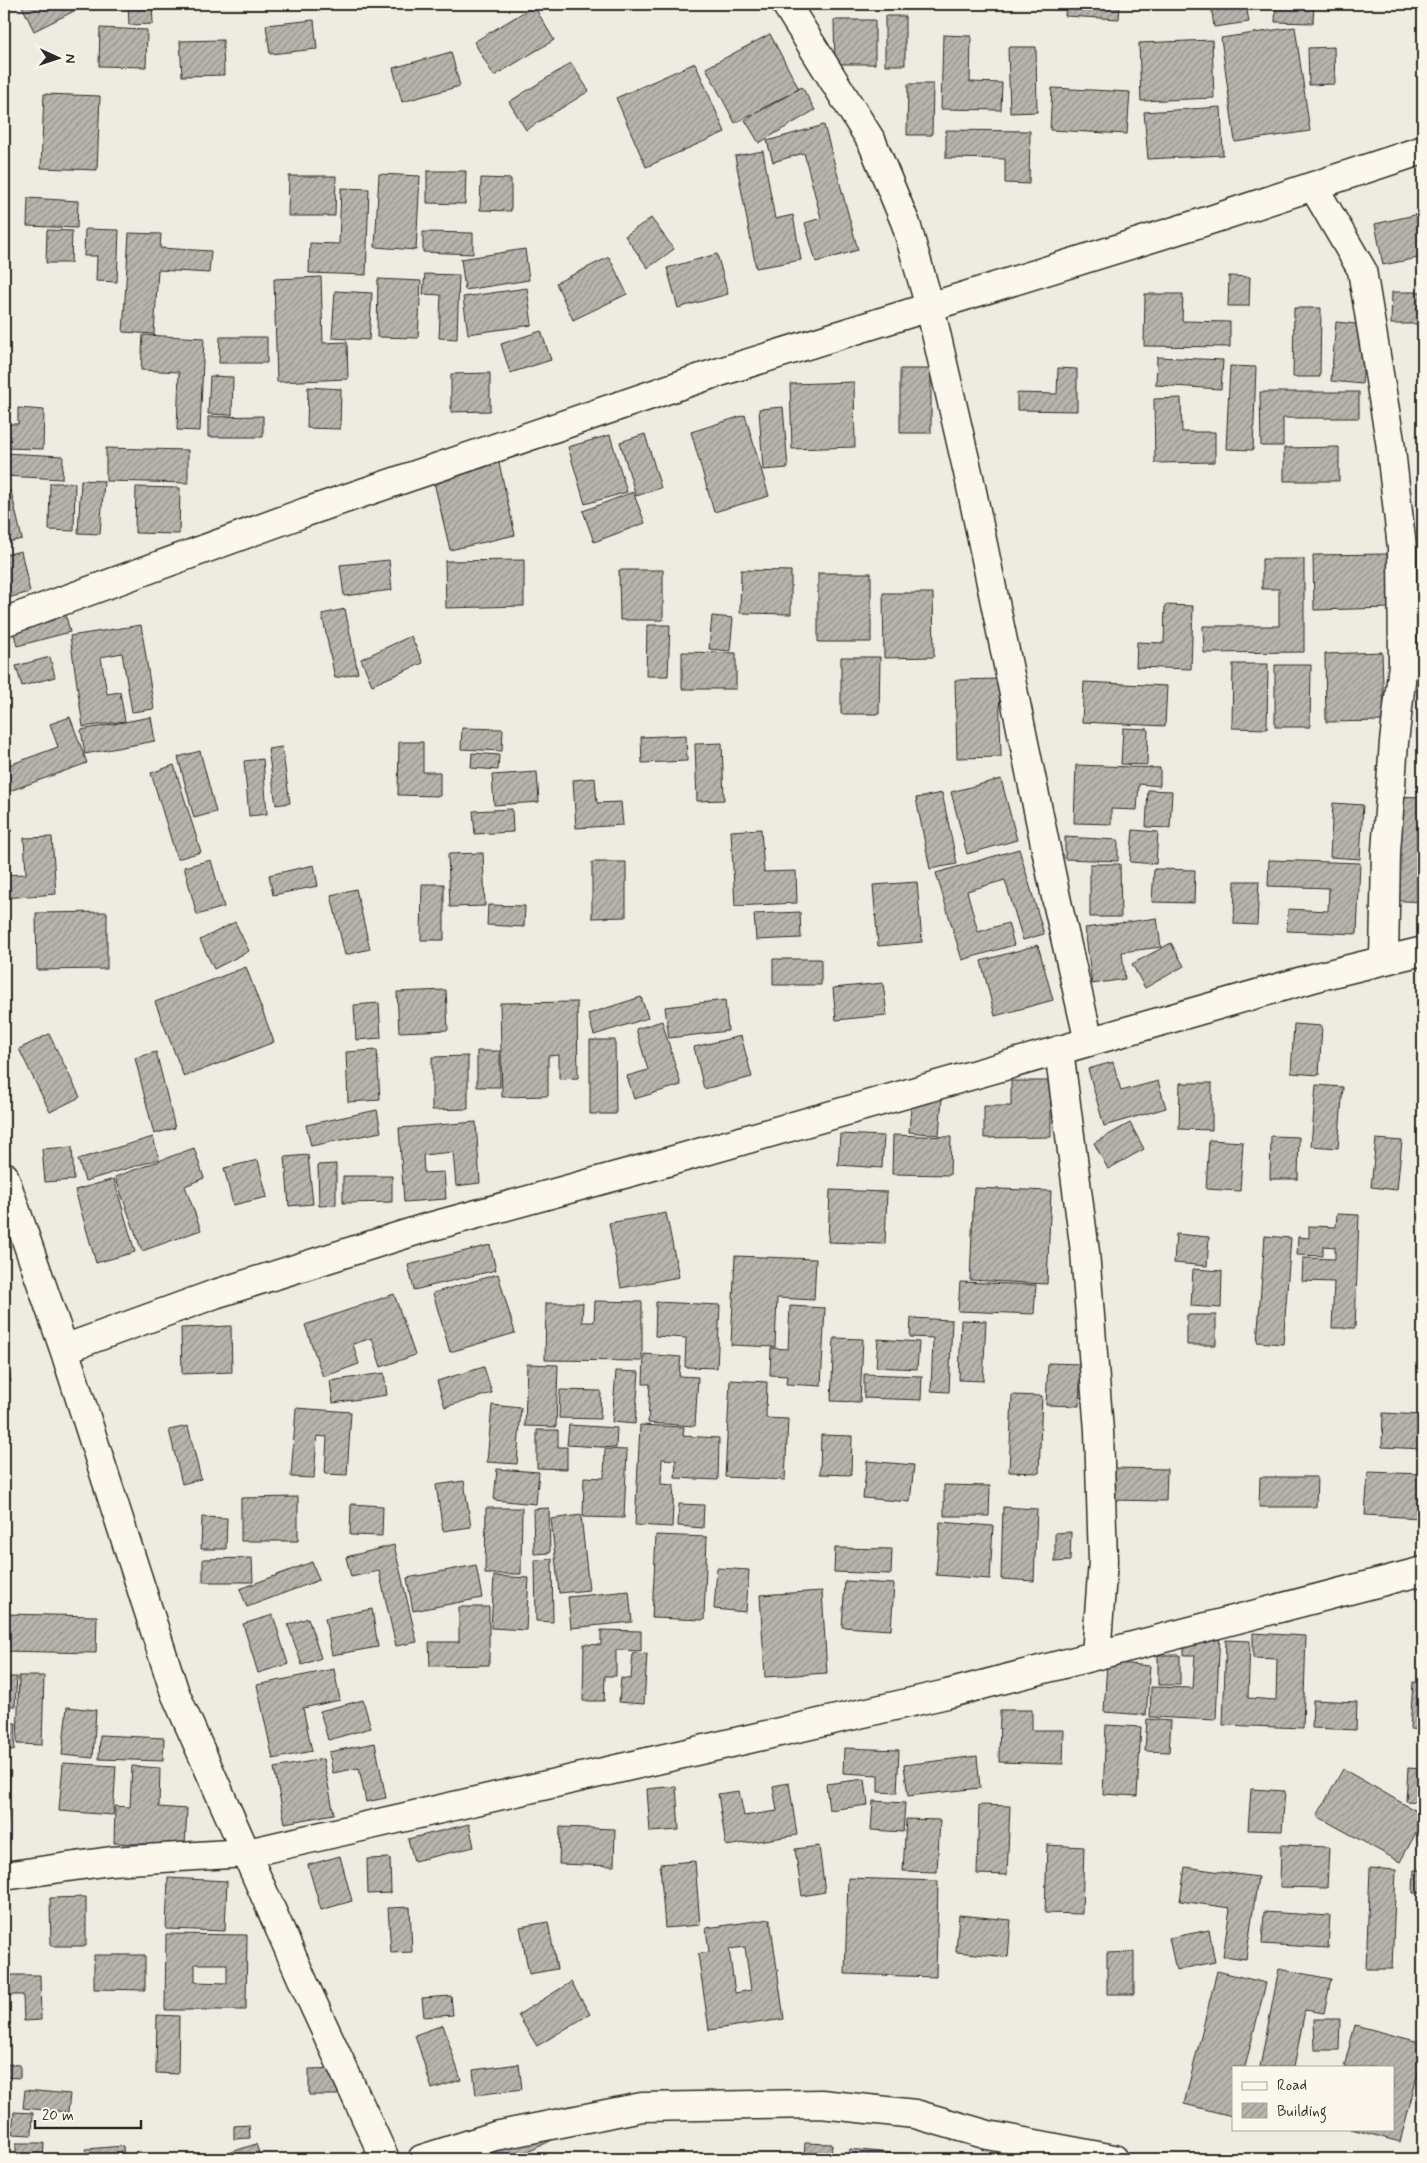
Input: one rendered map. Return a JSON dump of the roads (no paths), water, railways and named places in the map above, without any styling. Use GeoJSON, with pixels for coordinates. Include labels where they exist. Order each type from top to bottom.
{"type":"FeatureCollection","features":[{"type":"Feature","properties":{"kind":"street"},"geometry":{"type":"LineString","coordinates":[[786,4],[872,142],[906,224],[930,307],[970,477],[1057,902],[1089,1042]]}},
{"type":"Feature","properties":{"kind":"street"},"geometry":{"type":"LineString","coordinates":[[4,622],[315,509],[707,376],[1423,150]]}},
{"type":"Feature","properties":{"kind":"street"},"geometry":{"type":"LineString","coordinates":[[1313,186],[1362,270],[1390,441],[1402,548],[1403,664],[1394,742],[1386,852],[1384,960]]}},
{"type":"Feature","properties":{"kind":"street"},"geometry":{"type":"LineString","coordinates":[[64,1349],[215,1294],[422,1229],[646,1168],[1320,976],[1423,951]]}},
{"type":"Feature","properties":{"kind":"street"},"geometry":{"type":"LineString","coordinates":[[1059,1050],[1085,1252],[1099,1431],[1103,1560],[1096,1655]]}},
{"type":"Feature","properties":{"kind":"street"},"geometry":{"type":"LineString","coordinates":[[4,1176],[64,1349],[175,1693],[385,2159]]}},
{"type":"Feature","properties":{"kind":"street"},"geometry":{"type":"LineString","coordinates":[[4,1876],[111,1861],[246,1853],[947,1694],[1423,1571]]}},
{"type":"Feature","properties":{"kind":"street"},"geometry":{"type":"LineString","coordinates":[[422,2159],[495,2136],[642,2107],[821,2104],[915,2114],[988,2135],[1114,2159]]}}]}
